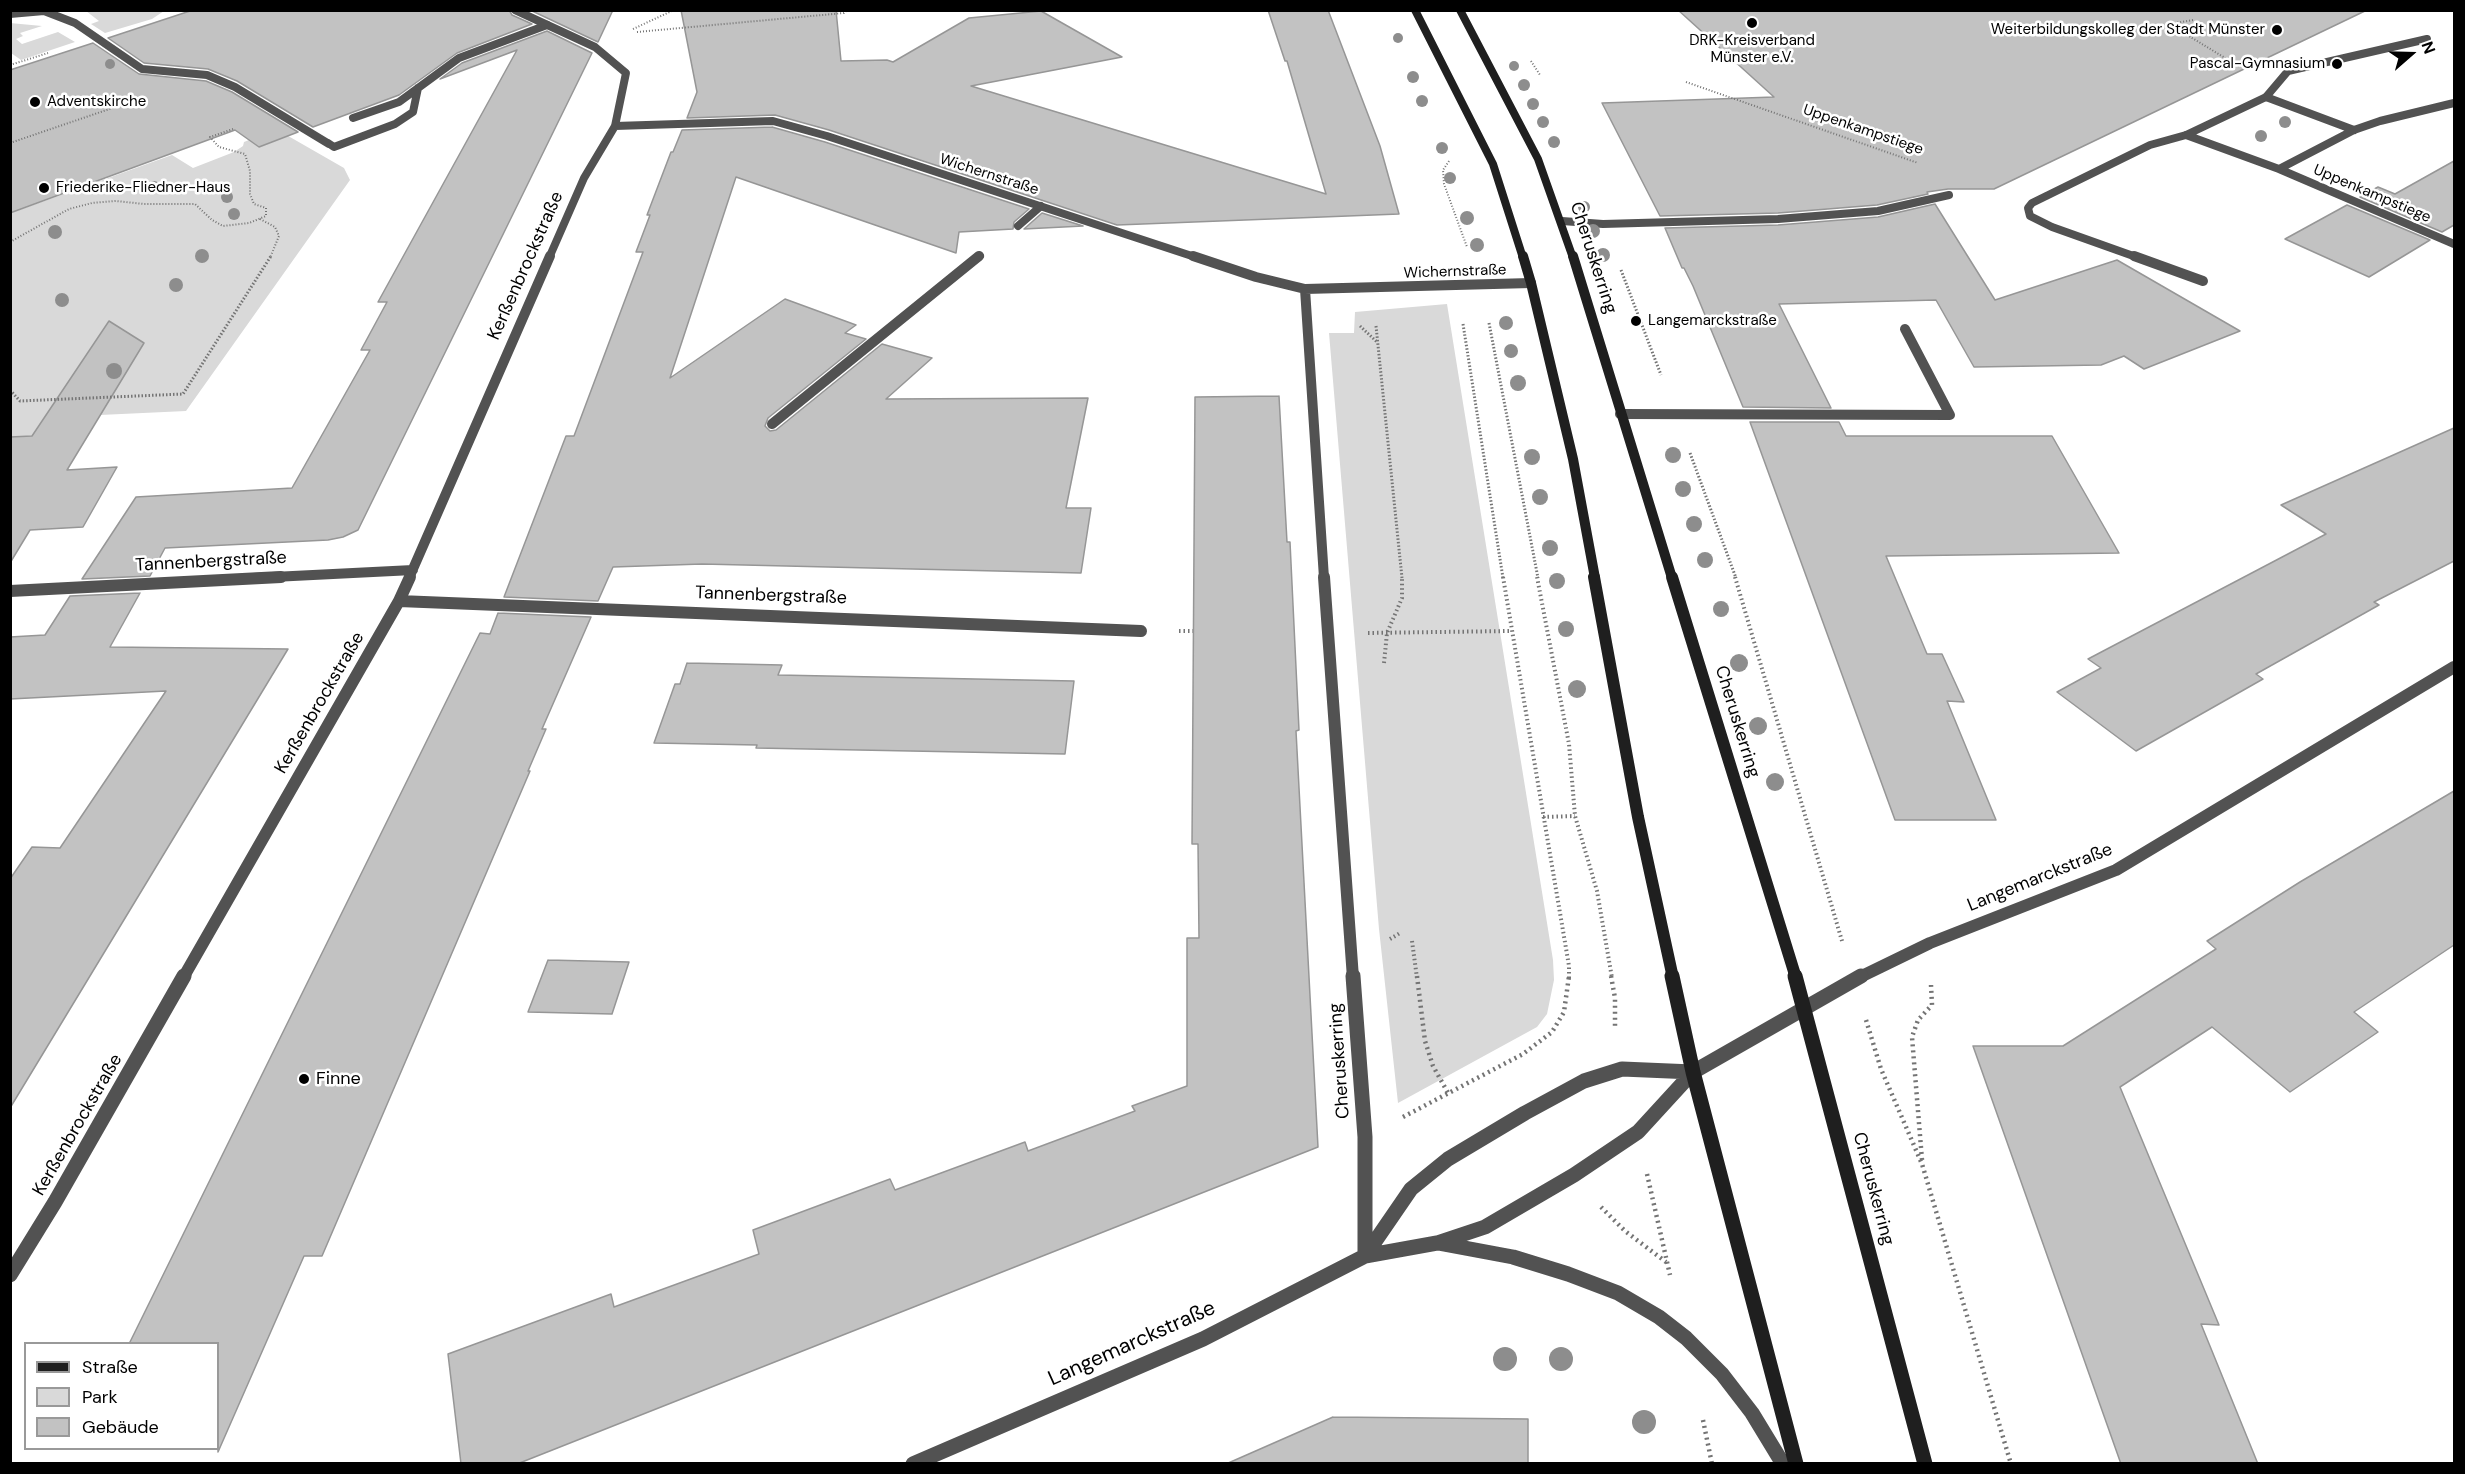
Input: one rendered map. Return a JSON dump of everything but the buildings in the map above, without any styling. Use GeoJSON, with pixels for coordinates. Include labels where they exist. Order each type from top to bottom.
{"type":"FeatureCollection","features":[{"type":"Feature","properties":{"kind":"main road"},"geometry":{"type":"LineString","coordinates":[[1415,10],[1493,164],[1531,283],[1573,459],[1638,817],[1693,1072],[1796,1464]]}},
{"type":"Feature","properties":{"kind":"main road","name":"Cheruskerring"},"geometry":{"type":"LineString","coordinates":[[1460,10],[1538,159],[1562,221],[1805,1008],[1925,1464]]}},
{"type":"Feature","properties":{"kind":"street"},"geometry":{"type":"LineString","coordinates":[[516,10],[595,47],[627,73],[615,126]]}},
{"type":"Feature","properties":{"kind":"street"},"geometry":{"type":"LineString","coordinates":[[10,14],[44,11],[75,23],[142,69],[207,75],[235,87],[334,147],[395,124],[413,112],[418,88]]}},
{"type":"Feature","properties":{"kind":"street"},"geometry":{"type":"LineString","coordinates":[[353,118],[399,102],[459,58],[547,25]]}},
{"type":"Feature","properties":{"kind":"street"},"geometry":{"type":"LineString","coordinates":[[2203,282],[2052,227],[2030,216],[2028,208],[2041,198],[2150,145],[2186,135],[2266,97],[2288,70],[2427,39]]}},
{"type":"Feature","properties":{"kind":"street"},"geometry":{"type":"LineString","coordinates":[[2266,97],[2354,130]]}},
{"type":"Feature","properties":{"kind":"street","name":"Uppenkampstiege"},"geometry":{"type":"LineString","coordinates":[[2279,169],[2354,130],[2380,121],[2454,103]]}},
{"type":"Feature","properties":{"kind":"street","name":"Wichernstraße"},"geometry":{"type":"LineString","coordinates":[[615,126],[773,121],[827,136],[1256,277],[1305,289],[1531,283]]}},
{"type":"Feature","properties":{"kind":"street","name":"Kerßenbrockstraße"},"geometry":{"type":"LineString","coordinates":[[10,1275],[61,1192],[399,600],[584,178],[615,126]]}},
{"type":"Feature","properties":{"kind":"street","name":"Uppenkampstiege"},"geometry":{"type":"LineString","coordinates":[[2186,135],[2279,169],[2454,244]]}},
{"type":"Feature","properties":{"kind":"street"},"geometry":{"type":"LineString","coordinates":[[1562,221],[1603,224],[1778,219],[1878,211],[1949,195]]}},
{"type":"Feature","properties":{"kind":"street"},"geometry":{"type":"LineString","coordinates":[[1018,226],[1041,206]]}},
{"type":"Feature","properties":{"kind":"street"},"geometry":{"type":"LineString","coordinates":[[772,424],[980,256]]}},
{"type":"Feature","properties":{"kind":"street","name":"Cheruskerring"},"geometry":{"type":"LineString","coordinates":[[1305,289],[1327,631],[1365,1137],[1365,1256]]}},
{"type":"Feature","properties":{"kind":"street"},"geometry":{"type":"LineString","coordinates":[[1620,414],[1950,415],[1905,329]]}},
{"type":"Feature","properties":{"kind":"street","name":"Tannenbergstraße"},"geometry":{"type":"LineString","coordinates":[[10,591],[413,570]]}},
{"type":"Feature","properties":{"kind":"street","name":"Tannenbergstraße"},"geometry":{"type":"LineString","coordinates":[[399,600],[1141,631]]}},
{"type":"Feature","properties":{"kind":"street","name":"Langemarckstraße"},"geometry":{"type":"LineString","coordinates":[[913,1464],[1203,1339],[1365,1256],[1437,1243],[1485,1227],[1574,1175],[1638,1132],[1693,1072],[1853,980],[1930,943],[2116,870],[2454,667]]}},
{"type":"Feature","properties":{"kind":"street","name":"Langemarckstraße"},"geometry":{"type":"LineString","coordinates":[[1365,1256],[1411,1189],[1448,1159],[1525,1113],[1584,1081],[1622,1069],[1693,1072]]}},
{"type":"Feature","properties":{"kind":"street","name":"Langemarckstraße"},"geometry":{"type":"LineString","coordinates":[[1437,1243],[1513,1257],[1568,1274],[1618,1293],[1659,1317],[1686,1338],[1722,1374],[1752,1413],[1783,1464]]}},
{"type":"Feature","properties":{"kind":"path"},"geometry":{"type":"LineString","coordinates":[[624,33],[844,13],[847,10]]}},
{"type":"Feature","properties":{"kind":"path"},"geometry":{"type":"LineString","coordinates":[[2193,20],[2169,24],[2276,87]]}},
{"type":"Feature","properties":{"kind":"path"},"geometry":{"type":"LineString","coordinates":[[1525,57],[1534,64],[1543,82]]}},
{"type":"Feature","properties":{"kind":"path","name":"Uppenkampstiege"},"geometry":{"type":"LineString","coordinates":[[1686,82],[1920,164]]}},
{"type":"Feature","properties":{"kind":"path"},"geometry":{"type":"LineString","coordinates":[[10,143],[131,101]]}},
{"type":"Feature","properties":{"kind":"path"},"geometry":{"type":"LineString","coordinates":[[10,242],[69,209],[92,203],[116,201],[144,204],[195,204],[212,220],[223,226],[239,225],[266,216],[266,208],[254,204],[250,194],[250,171],[245,154],[219,147],[210,137],[278,112]]}},
{"type":"Feature","properties":{"kind":"path"},"geometry":{"type":"LineString","coordinates":[[10,390],[20,401],[183,394],[275,250],[279,236],[275,227],[259,219]]}},
{"type":"Feature","properties":{"kind":"path"},"geometry":{"type":"LineString","coordinates":[[1603,224],[1676,414],[1738,585],[1853,980],[1881,1069],[1922,1164],[2011,1464]]}},
{"type":"Feature","properties":{"kind":"path"},"geometry":{"type":"LineString","coordinates":[[1365,1137],[1523,1054],[1552,1032],[1564,1012],[1569,988],[1569,966],[1511,631],[1463,322],[1455,285]]}},
{"type":"Feature","properties":{"kind":"path"},"geometry":{"type":"LineString","coordinates":[[1480,285],[1569,744],[1575,816],[1597,891],[1615,998]]}},
{"type":"Feature","properties":{"kind":"path"},"geometry":{"type":"LineString","coordinates":[[1371,288],[1402,581],[1402,598],[1387,633],[1384,663]]}},
{"type":"Feature","properties":{"kind":"path"},"geometry":{"type":"LineString","coordinates":[[1327,631],[1387,633],[1511,631]]}},
{"type":"Feature","properties":{"kind":"path"},"geometry":{"type":"LineString","coordinates":[[1543,817],[1575,816]]}},
{"type":"Feature","properties":{"kind":"path"},"geometry":{"type":"LineString","coordinates":[[1412,940],[1425,1041],[1433,1066],[1448,1093]]}},
{"type":"Feature","properties":{"kind":"path"},"geometry":{"type":"LineString","coordinates":[[1922,1164],[1912,1036],[1918,1020],[1932,1005]]}},
{"type":"Feature","properties":{"kind":"green space"},"geometry":{"type":"Polygon","coordinates":[[[86,11],[164,11],[152,19],[105,33],[91,24],[99,21],[86,11]]]}},
{"type":"Feature","properties":{"kind":"green space"},"geometry":{"type":"Polygon","coordinates":[[[10,23],[42,26],[20,33],[23,36],[16,39],[22,44],[58,32],[75,42],[21,60],[11,53],[10,23]]]}},
{"type":"Feature","properties":{"kind":"green space"},"geometry":{"type":"Polygon","coordinates":[[[276,129],[344,168],[350,180],[186,411],[100,415],[32,436],[11,437],[11,213],[172,155],[193,168],[234,152],[243,146],[244,142],[276,129]]]}},
{"type":"Feature","properties":{"kind":"green space"},"geometry":{"type":"Polygon","coordinates":[[[1447,304],[1553,960],[1554,980],[1547,1014],[1537,1027],[1398,1103],[1379,929],[1329,333],[1354,333],[1355,312],[1447,304]]]}},
{"type":"Feature","properties":{"kind":"place","name":"DRK-Kreisverband Münster e.V."},"geometry":{"type":"Point","coordinates":[1752,23]}},
{"type":"Feature","properties":{"kind":"place","name":"Weiterbildungskolleg der Stadt Münster"},"geometry":{"type":"Point","coordinates":[2277,30]}},
{"type":"Feature","properties":{"kind":"place","name":"Pascal-Gymnasium"},"geometry":{"type":"Point","coordinates":[2337,64]}},
{"type":"Feature","properties":{"kind":"place","name":"Adventskirche"},"geometry":{"type":"Point","coordinates":[35,102]}},
{"type":"Feature","properties":{"kind":"place","name":"Friederike-Fliedner-Haus"},"geometry":{"type":"Point","coordinates":[44,188]}},
{"type":"Feature","properties":{"kind":"place","name":"Langemarckstraße"},"geometry":{"type":"Point","coordinates":[1636,321]}},
{"type":"Feature","properties":{"kind":"place","name":"Finne"},"geometry":{"type":"Point","coordinates":[304,1079]}}]}
